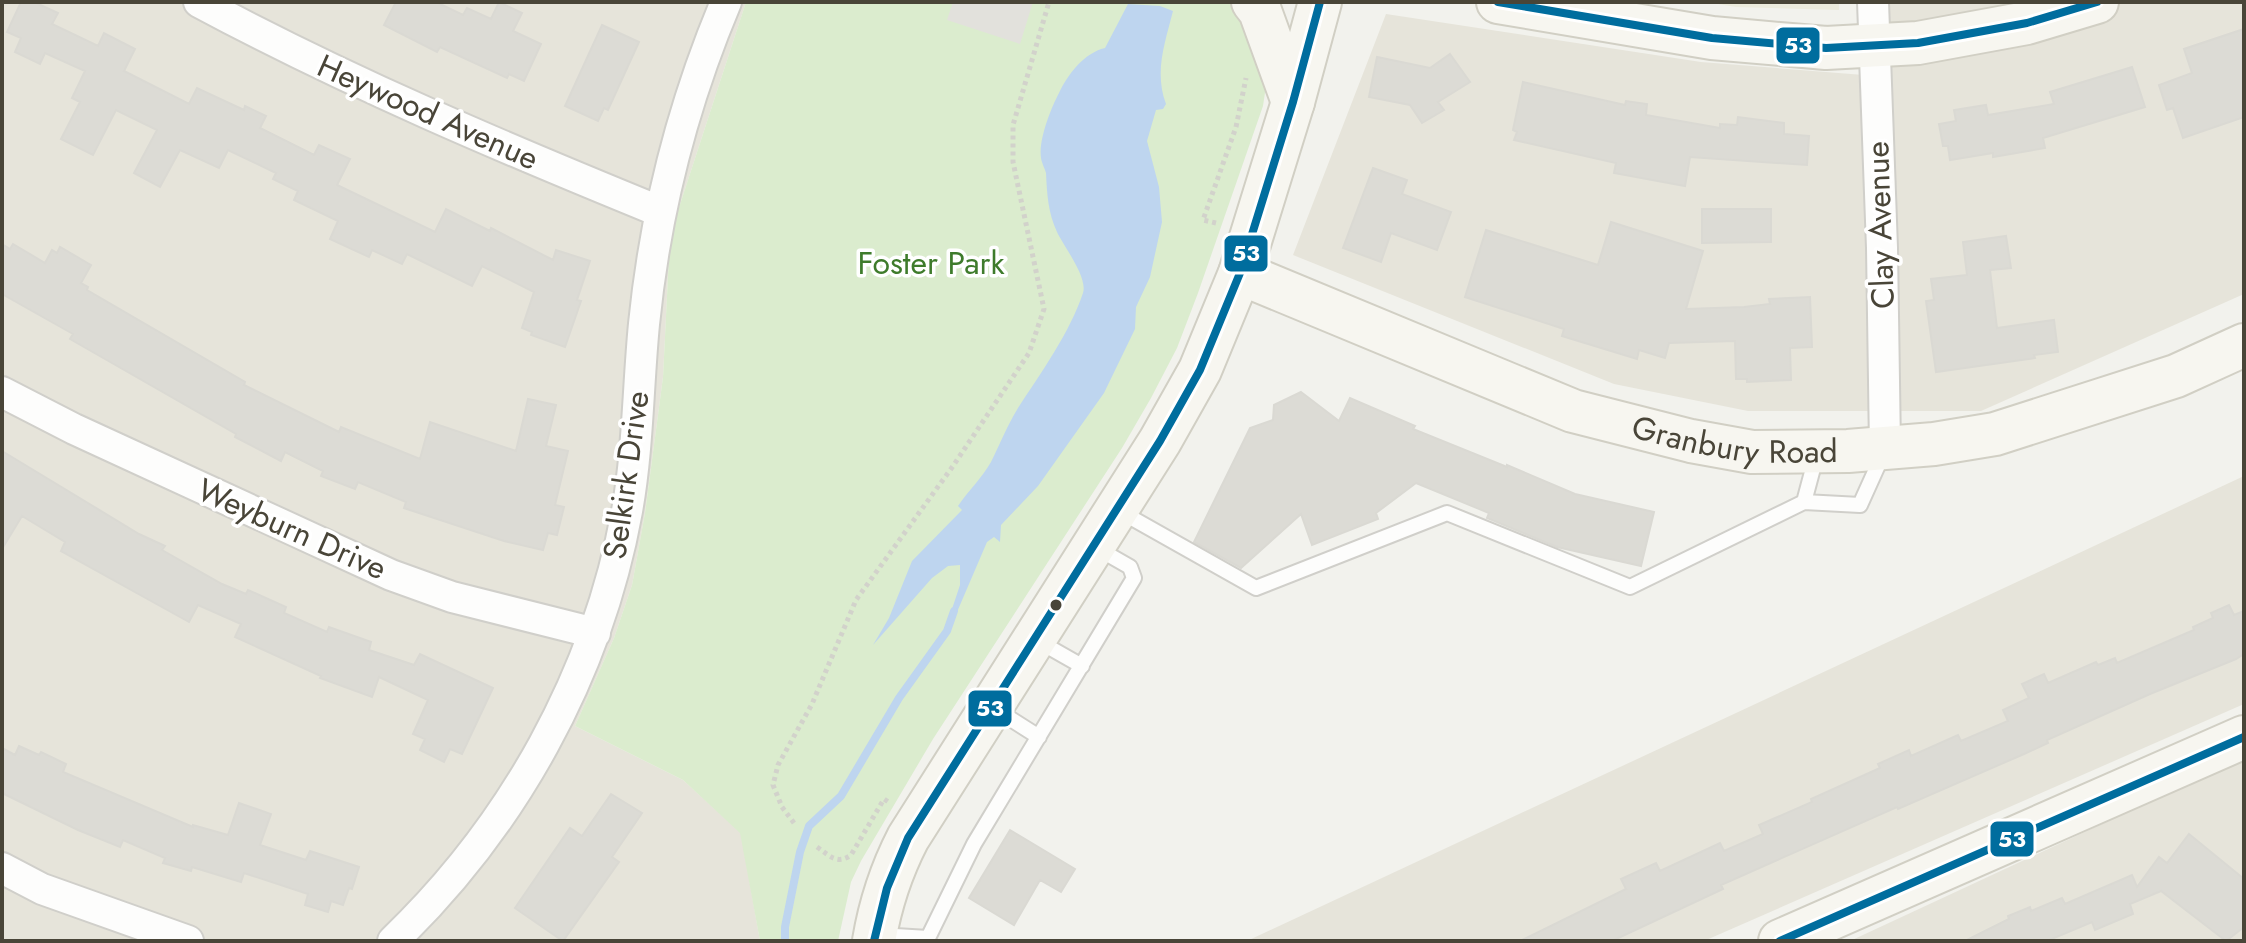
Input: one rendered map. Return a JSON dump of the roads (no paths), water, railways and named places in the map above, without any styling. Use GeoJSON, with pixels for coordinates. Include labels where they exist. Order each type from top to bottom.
{"type":"FeatureCollection","features":[{"type":"Feature","properties":{"kind":"street","name":"Heywood Avenue"},"geometry":{"type":"LineString","coordinates":[[199,2],[320,65],[467,133],[661,212]]}},
{"type":"Feature","properties":{"kind":"street","name":"Selkirk Drive"},"geometry":{"type":"LineString","coordinates":[[393,941],[471,857],[527,777],[553,728],[595,633],[627,511],[644,322],[661,212],[691,93],[726,2]]}},
{"type":"Feature","properties":{"kind":"street"},"geometry":{"type":"LineString","coordinates":[[1253,2],[1260,11],[1293,102]]}},
{"type":"Feature","properties":{"kind":"street"},"geometry":{"type":"LineString","coordinates":[[874,938],[896,862],[919,820],[1160,441],[1200,370],[1240,273],[1293,102],[1320,2]]}},
{"type":"Feature","properties":{"kind":"street"},"geometry":{"type":"LineString","coordinates":[[1498,2],[1712,38],[1826,48],[1918,43],[2027,23],[2097,2]]}},
{"type":"Feature","properties":{"kind":"street","name":"Clay Avenue"},"geometry":{"type":"LineString","coordinates":[[1873,2],[1885,448]]}},
{"type":"Feature","properties":{"kind":"street","name":"Granbury Road"},"geometry":{"type":"LineString","coordinates":[[1240,273],[1573,411],[1691,441],[1752,452],[1885,448],[1995,434],[2176,376],[2244,345]]}},
{"type":"Feature","properties":{"kind":"street","name":"Weyburn Drive"},"geometry":{"type":"LineString","coordinates":[[2,392],[88,436],[391,575],[452,597],[595,633]]}},
{"type":"Feature","properties":{"kind":"street"},"geometry":{"type":"LineString","coordinates":[[1780,941],[2244,737]]}},
{"type":"Feature","properties":{"kind":"street"},"geometry":{"type":"LineString","coordinates":[[2,868],[42,889],[188,941]]}},
{"type":"Feature","properties":{"kind":"lane"},"geometry":{"type":"LineString","coordinates":[[1117,509],[1256,588],[1447,513],[1630,587],[1804,502],[1860,505],[1885,448]]}},
{"type":"Feature","properties":{"kind":"lane"},"geometry":{"type":"LineString","coordinates":[[1804,502],[1818,452]]}},
{"type":"Feature","properties":{"kind":"lane"},"geometry":{"type":"LineString","coordinates":[[874,938],[928,938],[974,844],[1134,578],[1130,567],[1094,546]]}},
{"type":"Feature","properties":{"kind":"lane"},"geometry":{"type":"LineString","coordinates":[[1034,639],[1082,666]]}},
{"type":"Feature","properties":{"kind":"lane"},"geometry":{"type":"LineString","coordinates":[[992,706],[1039,737]]}},
{"type":"Feature","properties":{"kind":"water"},"geometry":{"type":"Polygon","coordinates":[[[1128,4],[1160,6],[1173,11],[1161,69],[1166,104],[1163,109],[1156,110],[1147,141],[1159,187],[1162,222],[1150,277],[1136,307],[1135,329],[1104,393],[1038,486],[1001,525],[1000,542],[994,537],[987,542],[954,619],[949,618],[960,585],[960,565],[948,566],[932,578],[873,645],[889,618],[912,561],[962,510],[958,506],[991,462],[1014,415],[1070,323],[1083,293],[1082,279],[1052,218],[1041,146],[1049,117],[1067,79],[1084,59],[1105,48],[1128,4]]]}},
{"type":"Feature","properties":{"kind":"waterway"},"geometry":{"type":"LineString","coordinates":[[785,941],[800,852],[809,826],[841,796],[899,698],[947,631],[954,611]]}},
{"type":"Feature","properties":{"kind":"park label","name":"Foster Park"},"geometry":{"type":"Point","coordinates":[931,263]}}]}
